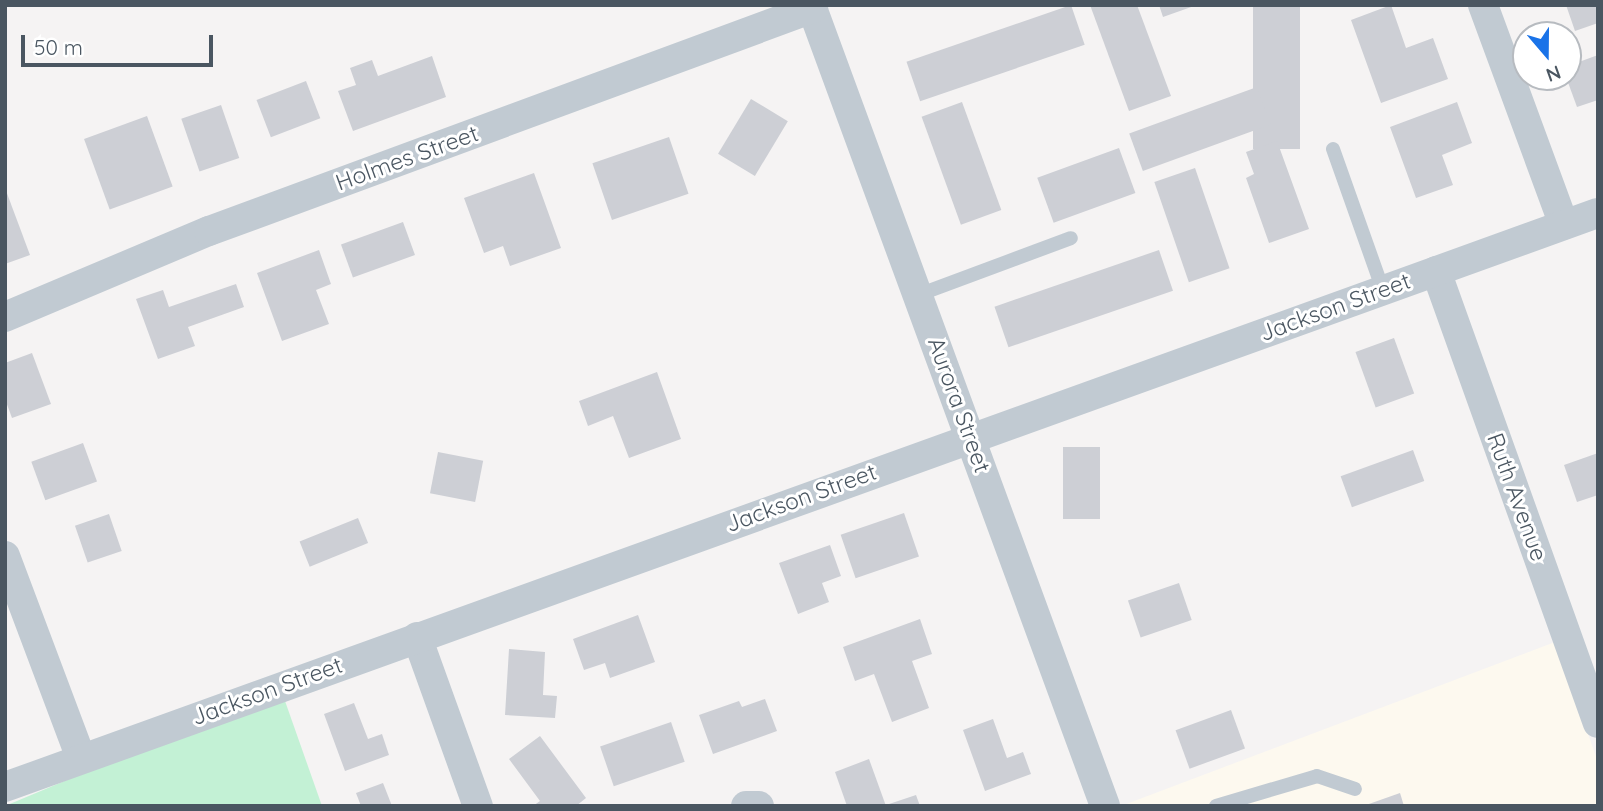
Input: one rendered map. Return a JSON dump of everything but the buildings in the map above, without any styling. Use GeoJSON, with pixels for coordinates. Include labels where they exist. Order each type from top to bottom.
{"type":"FeatureCollection","features":[{"type":"Feature","properties":{"kind":"street"},"geometry":{"type":"LineString","coordinates":[[1483,5],[1564,225]]}},
{"type":"Feature","properties":{"kind":"street","name":"Aurora Street"},"geometry":{"type":"LineString","coordinates":[[812,7],[1105,806]]}},
{"type":"Feature","properties":{"kind":"street","name":"Holmes Street"},"geometry":{"type":"LineString","coordinates":[[5,317],[209,231],[812,7]]}},
{"type":"Feature","properties":{"kind":"street","name":"Jackson Street"},"geometry":{"type":"LineString","coordinates":[[5,787],[1598,213]]}},
{"type":"Feature","properties":{"kind":"street","name":"Ruth Avenue"},"geometry":{"type":"LineString","coordinates":[[1436,271],[1598,723]]}},
{"type":"Feature","properties":{"kind":"street"},"geometry":{"type":"LineString","coordinates":[[5,556],[81,758]]}},
{"type":"Feature","properties":{"kind":"street"},"geometry":{"type":"LineString","coordinates":[[417,637],[478,806]]}},
{"type":"Feature","properties":{"kind":"street"},"geometry":{"type":"LineString","coordinates":[[746,806],[759,806]]}},
{"type":"Feature","properties":{"kind":"lane"},"geometry":{"type":"LineString","coordinates":[[1333,149],[1383,290]]}},
{"type":"Feature","properties":{"kind":"lane"},"geometry":{"type":"LineString","coordinates":[[918,295],[1071,237]]}},
{"type":"Feature","properties":{"kind":"lane"},"geometry":{"type":"LineString","coordinates":[[1216,806],[1317,776],[1354,789]]}},
{"type":"Feature","properties":{"kind":"shaded area"},"geometry":{"type":"Polygon","coordinates":[[[1555,642],[1598,762],[1598,806],[1121,806],[1555,642]]]}},
{"type":"Feature","properties":{"kind":"green space"},"geometry":{"type":"Polygon","coordinates":[[[285,701],[322,806],[5,806],[86,772],[285,701]]]}}]}
